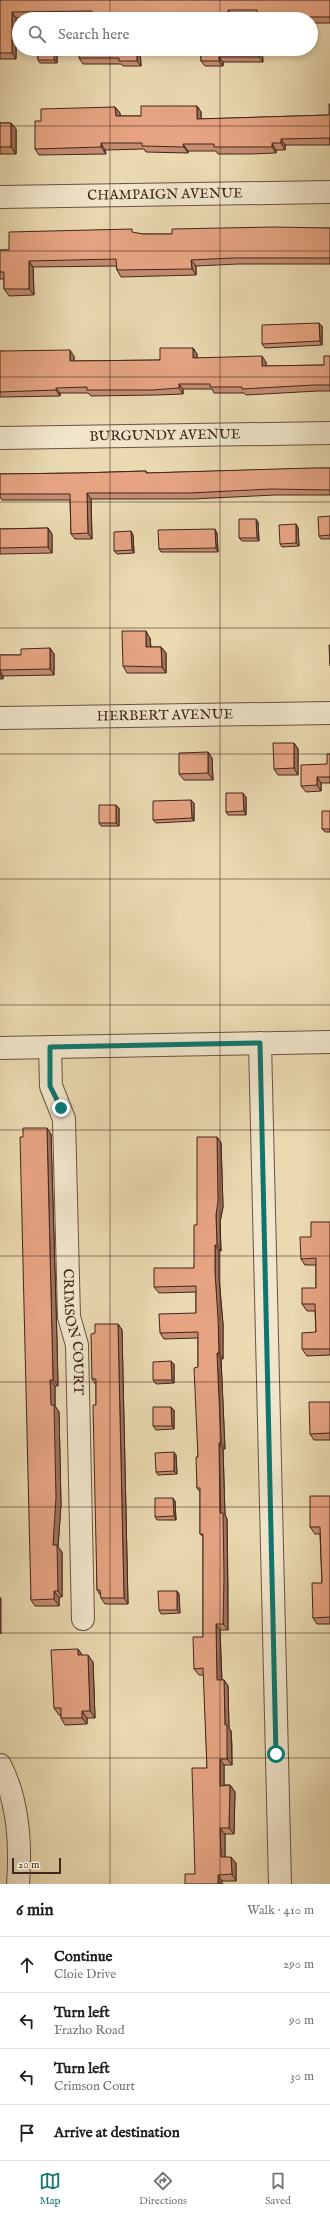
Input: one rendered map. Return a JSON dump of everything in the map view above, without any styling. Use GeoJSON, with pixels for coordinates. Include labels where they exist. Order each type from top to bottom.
{"type":"FeatureCollection","features":[{"type":"Feature","properties":{"kind":"street","name":"CHAMPAIGN AVENUE"},"geometry":{"type":"LineString","coordinates":[[0,197],[330,192]]}},
{"type":"Feature","properties":{"kind":"street","name":"BURGUNDY AVENUE"},"geometry":{"type":"LineString","coordinates":[[0,438],[330,433]]}},
{"type":"Feature","properties":{"kind":"street","name":"HERBERT AVENUE"},"geometry":{"type":"LineString","coordinates":[[0,718],[330,713]]}},
{"type":"Feature","properties":{"kind":"street"},"geometry":{"type":"LineString","coordinates":[[0,1048],[330,1042]]}},
{"type":"Feature","properties":{"kind":"street"},"geometry":{"type":"LineString","coordinates":[[260,1043],[280,1884]]}},
{"type":"Feature","properties":{"kind":"street","name":"CRIMSON COURT"},"geometry":{"type":"LineString","coordinates":[[50,1047],[50,1086],[64,1119],[69,1316],[76,1345],[83,1619]]}},
{"type":"Feature","properties":{"kind":"street"},"geometry":{"type":"LineString","coordinates":[[5,1774],[21,1853],[18,1884]]}},
{"type":"Feature","properties":{"kind":"building"},"geometry":{"type":"Polygon","coordinates":[[[0,0],[330,0],[330,17],[318,17],[318,12],[257,12],[257,10],[228,10],[228,12],[12,12],[12,53],[0,53],[0,0]]]}},
{"type":"Feature","properties":{"kind":"building"},"geometry":{"type":"Polygon","coordinates":[[[38,56],[54,56],[54,60],[38,60],[38,56]]]}},
{"type":"Feature","properties":{"kind":"building"},"geometry":{"type":"Polygon","coordinates":[[[79,56],[137,56],[137,61],[119,61],[119,58],[79,58],[79,56]]]}},
{"type":"Feature","properties":{"kind":"building"},"geometry":{"type":"Polygon","coordinates":[[[201,56],[259,56],[219,57],[219,61],[201,61],[201,56]]]}},
{"type":"Feature","properties":{"kind":"building"},"geometry":{"type":"Polygon","coordinates":[[[329,104],[330,138],[281,139],[281,143],[272,143],[272,147],[214,147],[214,144],[183,144],[184,147],[142,146],[142,143],[101,143],[101,147],[35,149],[35,121],[41,121],[41,109],[115,107],[116,116],[141,116],[141,106],[197,106],[197,119],[329,115],[329,104]]]}},
{"type":"Feature","properties":{"kind":"building"},"geometry":{"type":"Polygon","coordinates":[[[0,123],[11,123],[11,147],[0,147],[0,123]]]}},
{"type":"Feature","properties":{"kind":"building"},"geometry":{"type":"Polygon","coordinates":[[[274,227],[330,228],[330,258],[233,258],[191,260],[192,269],[117,270],[116,259],[29,261],[29,289],[4,289],[4,272],[0,272],[0,250],[9,250],[9,232],[132,229],[132,232],[143,234],[172,234],[172,229],[274,227]]]}},
{"type":"Feature","properties":{"kind":"building"},"geometry":{"type":"Polygon","coordinates":[[[319,323],[320,341],[262,344],[262,325],[319,323]]]}},
{"type":"Feature","properties":{"kind":"building"},"geometry":{"type":"Polygon","coordinates":[[[160,348],[193,348],[193,358],[262,356],[262,366],[324,365],[324,356],[330,356],[330,385],[242,389],[242,387],[210,387],[210,384],[179,384],[179,388],[153,390],[87,390],[87,387],[56,388],[56,390],[0,392],[0,351],[70,350],[70,361],[160,360],[160,348]]]}},
{"type":"Feature","properties":{"kind":"building"},"geometry":{"type":"Polygon","coordinates":[[[330,468],[330,490],[271,489],[189,493],[87,493],[88,533],[71,534],[70,494],[0,494],[0,474],[146,471],[146,473],[330,468]]]}},
{"type":"Feature","properties":{"kind":"building"},"geometry":{"type":"Polygon","coordinates":[[[330,516],[330,535],[319,536],[318,517],[330,516]]]}},
{"type":"Feature","properties":{"kind":"building"},"geometry":{"type":"Polygon","coordinates":[[[239,519],[256,519],[257,538],[239,538],[239,519]]]}},
{"type":"Feature","properties":{"kind":"building"},"geometry":{"type":"Polygon","coordinates":[[[296,524],[296,543],[280,544],[279,525],[296,524]]]}},
{"type":"Feature","properties":{"kind":"building"},"geometry":{"type":"Polygon","coordinates":[[[48,528],[48,547],[0,548],[0,529],[48,528]]]}},
{"type":"Feature","properties":{"kind":"building"},"geometry":{"type":"Polygon","coordinates":[[[215,529],[216,548],[159,549],[158,530],[215,529]]]}},
{"type":"Feature","properties":{"kind":"building"},"geometry":{"type":"Polygon","coordinates":[[[131,531],[132,550],[114,551],[114,532],[131,531]]]}},
{"type":"Feature","properties":{"kind":"building"},"geometry":{"type":"Polygon","coordinates":[[[122,631],[146,631],[146,647],[161,647],[162,667],[123,666],[122,631]]]}},
{"type":"Feature","properties":{"kind":"building"},"geometry":{"type":"Polygon","coordinates":[[[329,645],[330,645],[330,666],[329,645]]]}},
{"type":"Feature","properties":{"kind":"building"},"geometry":{"type":"Polygon","coordinates":[[[50,648],[50,669],[0,670],[0,655],[21,655],[21,649],[50,648]]]}},
{"type":"Feature","properties":{"kind":"building"},"geometry":{"type":"Polygon","coordinates":[[[273,743],[294,743],[294,768],[274,769],[273,743]]]}},
{"type":"Feature","properties":{"kind":"building"},"geometry":{"type":"Polygon","coordinates":[[[208,752],[208,773],[179,774],[179,753],[208,752]]]}},
{"type":"Feature","properties":{"kind":"building"},"geometry":{"type":"Polygon","coordinates":[[[327,754],[330,754],[330,777],[317,777],[317,785],[301,786],[301,765],[327,764],[327,754]]]}},
{"type":"Feature","properties":{"kind":"building"},"geometry":{"type":"Polygon","coordinates":[[[226,793],[243,793],[244,811],[226,812],[226,793]]]}},
{"type":"Feature","properties":{"kind":"building"},"geometry":{"type":"Polygon","coordinates":[[[191,800],[192,818],[153,820],[153,801],[191,800]]]}},
{"type":"Feature","properties":{"kind":"building"},"geometry":{"type":"Polygon","coordinates":[[[99,805],[116,805],[116,823],[99,823],[99,805]]]}},
{"type":"Feature","properties":{"kind":"building"},"geometry":{"type":"Polygon","coordinates":[[[322,811],[330,811],[330,829],[322,829],[322,811]]]}},
{"type":"Feature","properties":{"kind":"building"},"geometry":{"type":"Polygon","coordinates":[[[23,1128],[47,1128],[53,1380],[50,1380],[51,1405],[54,1405],[56,1497],[53,1545],[57,1545],[58,1591],[54,1591],[54,1599],[31,1600],[20,1137],[23,1137],[23,1128]]]}},
{"type":"Feature","properties":{"kind":"building"},"geometry":{"type":"Polygon","coordinates":[[[197,1137],[217,1137],[218,1201],[216,1215],[217,1245],[215,1245],[215,1272],[218,1318],[219,1353],[217,1353],[221,1443],[219,1443],[220,1513],[223,1513],[224,1577],[223,1624],[216,1624],[217,1680],[224,1680],[225,1725],[227,1725],[227,1759],[220,1759],[220,1786],[230,1785],[229,1828],[220,1828],[221,1857],[231,1857],[232,1874],[218,1875],[218,1884],[185,1884],[185,1874],[195,1874],[192,1768],[207,1768],[203,1668],[194,1669],[193,1637],[203,1637],[203,1534],[200,1534],[200,1488],[197,1488],[196,1457],[198,1457],[194,1368],[198,1367],[198,1332],[160,1333],[159,1314],[196,1313],[196,1286],[154,1287],[154,1268],[194,1268],[194,1225],[197,1225],[197,1137]]]}},
{"type":"Feature","properties":{"kind":"building"},"geometry":{"type":"Polygon","coordinates":[[[311,1222],[330,1222],[330,1349],[302,1349],[302,1333],[316,1332],[315,1304],[302,1304],[302,1288],[316,1288],[316,1258],[301,1259],[300,1237],[311,1237],[311,1222]]]}},
{"type":"Feature","properties":{"kind":"building"},"geometry":{"type":"Polygon","coordinates":[[[95,1324],[118,1324],[124,1598],[101,1598],[100,1590],[97,1590],[93,1405],[96,1405],[96,1379],[92,1379],[91,1334],[95,1333],[95,1324]]]}},
{"type":"Feature","properties":{"kind":"building"},"geometry":{"type":"Polygon","coordinates":[[[171,1361],[172,1380],[153,1380],[153,1362],[171,1361]]]}},
{"type":"Feature","properties":{"kind":"building"},"geometry":{"type":"Polygon","coordinates":[[[309,1402],[330,1402],[330,1433],[310,1434],[309,1402]]]}},
{"type":"Feature","properties":{"kind":"building"},"geometry":{"type":"Polygon","coordinates":[[[153,1407],[171,1407],[172,1426],[153,1426],[153,1407]]]}},
{"type":"Feature","properties":{"kind":"building"},"geometry":{"type":"Polygon","coordinates":[[[174,1452],[174,1471],[156,1472],[155,1453],[174,1452]]]}},
{"type":"Feature","properties":{"kind":"building"},"geometry":{"type":"Polygon","coordinates":[[[310,1496],[330,1496],[330,1617],[313,1618],[312,1583],[322,1583],[320,1527],[310,1527],[310,1496]]]}},
{"type":"Feature","properties":{"kind":"building"},"geometry":{"type":"Polygon","coordinates":[[[155,1498],[173,1498],[174,1516],[155,1517],[155,1498]]]}},
{"type":"Feature","properties":{"kind":"building"},"geometry":{"type":"Polygon","coordinates":[[[158,1591],[177,1591],[177,1610],[159,1610],[158,1591]]]}},
{"type":"Feature","properties":{"kind":"building"},"geometry":{"type":"Polygon","coordinates":[[[78,1649],[78,1655],[88,1655],[90,1711],[82,1711],[82,1718],[61,1718],[61,1708],[54,1708],[51,1650],[78,1649]]]}},
{"type":"Feature","properties":{"kind":"route"},"geometry":{"type":"LineString","coordinates":[[61,1108],[50,1086],[50,1047],[260,1043],[276,1754]]}}]}
